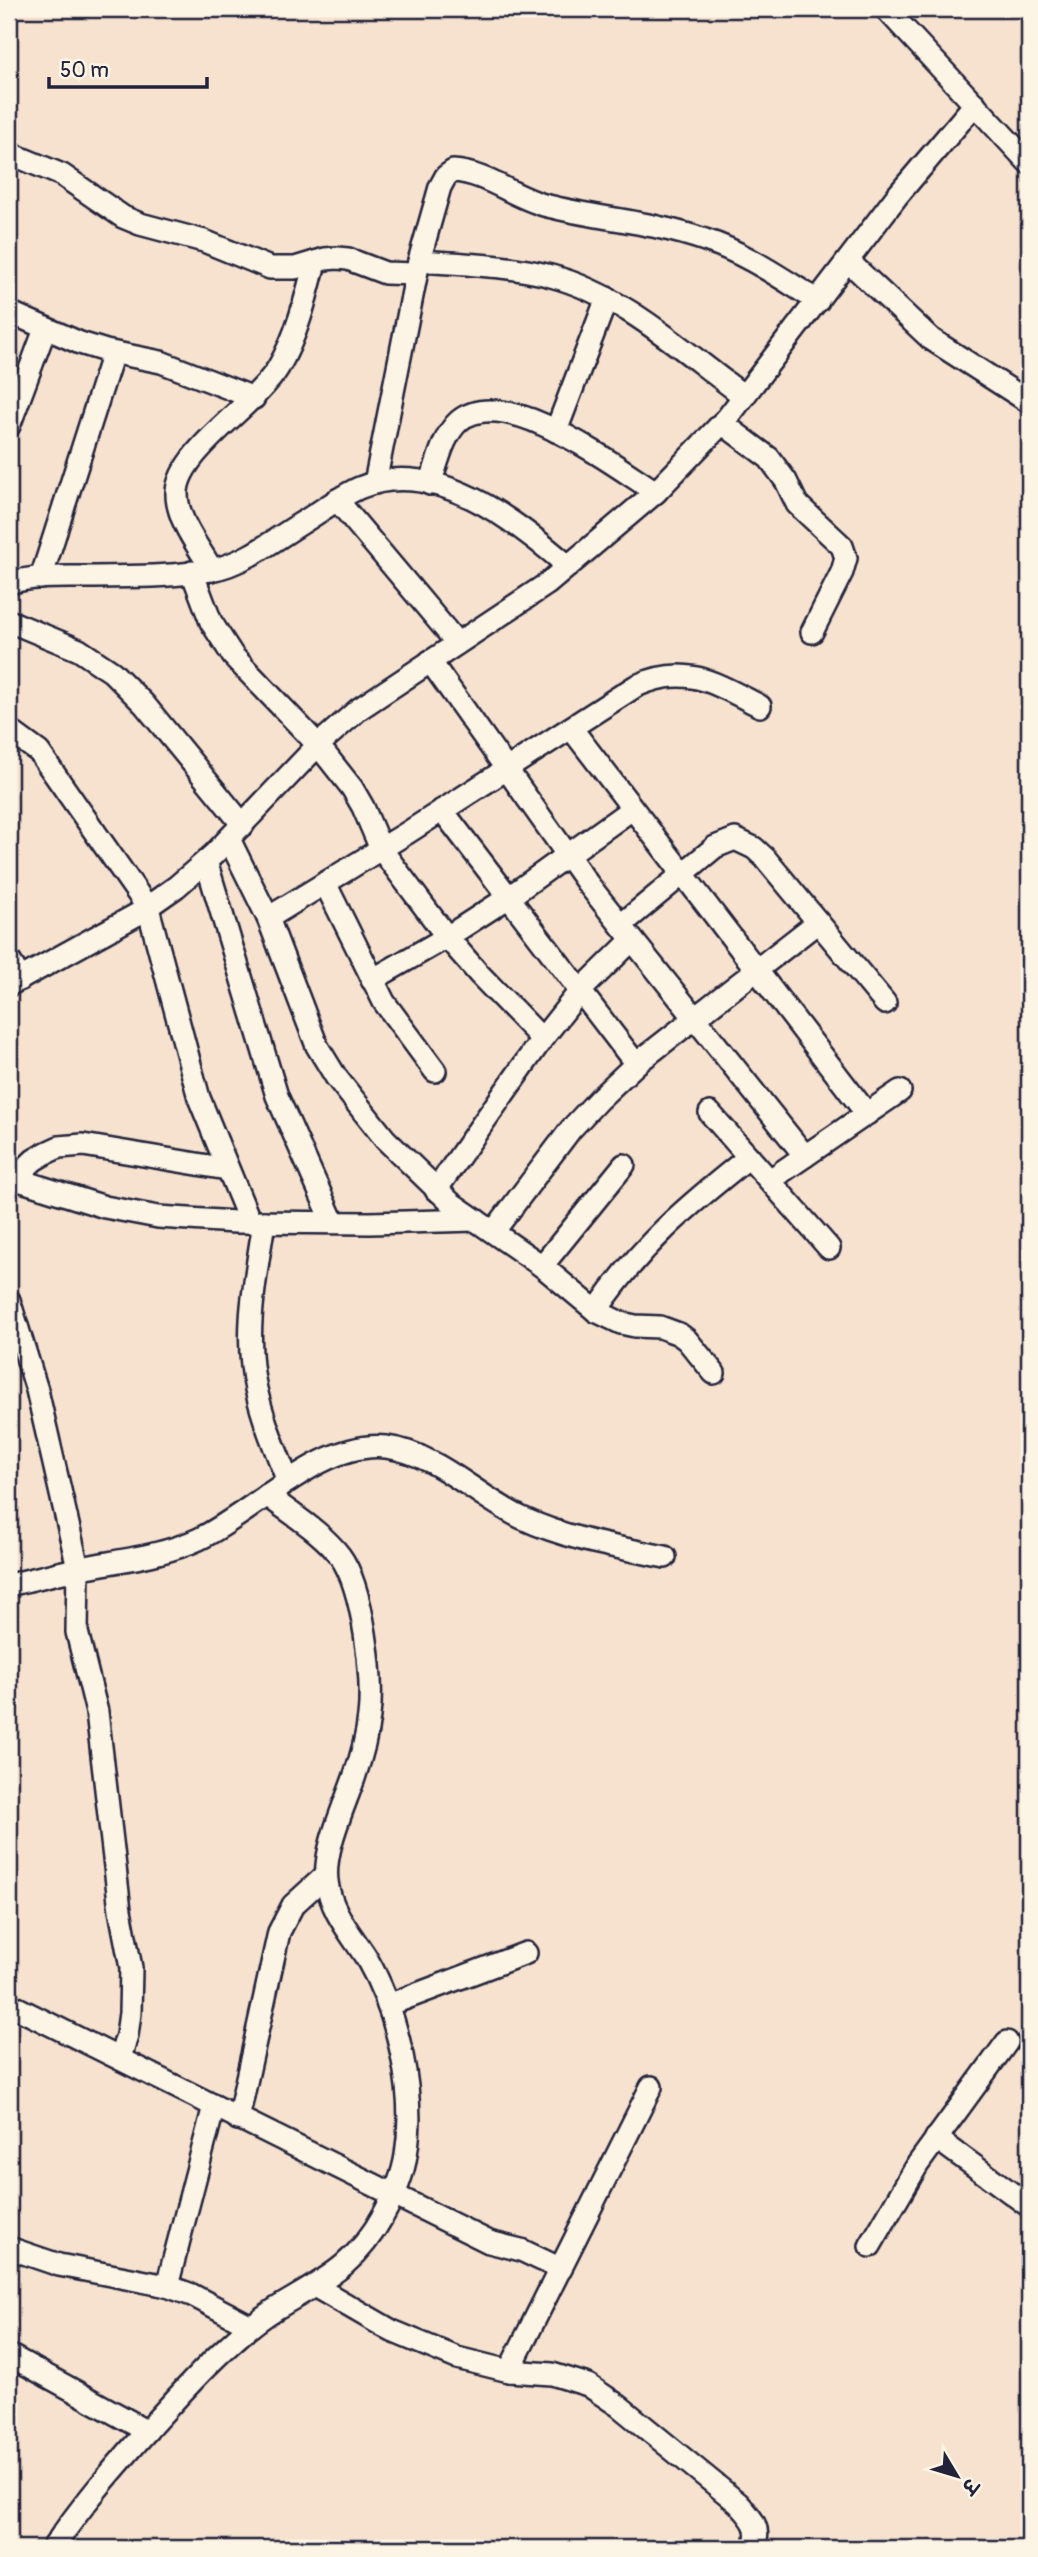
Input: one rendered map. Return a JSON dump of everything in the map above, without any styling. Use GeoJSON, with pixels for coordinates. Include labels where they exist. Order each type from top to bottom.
{"type":"FeatureCollection","features":[{"type":"Feature","properties":{"kind":"street"},"geometry":{"type":"LineString","coordinates":[[886,9],[1029,163]]}},
{"type":"Feature","properties":{"kind":"street"},"geometry":{"type":"LineString","coordinates":[[9,960],[15,982],[148,908],[206,861],[318,745],[359,709],[547,584],[656,492],[744,397],[897,196],[975,103]]}},
{"type":"Feature","properties":{"kind":"street"},"geometry":{"type":"LineString","coordinates":[[9,153],[62,175],[110,209],[140,224],[204,241],[270,268],[295,268],[325,259],[348,259],[385,273],[417,267],[477,265],[539,274],[576,284],[607,298],[647,324],[744,397]]}},
{"type":"Feature","properties":{"kind":"street"},"geometry":{"type":"LineString","coordinates":[[375,483],[417,267],[446,176],[453,171],[481,176],[525,199],[547,206],[669,229],[707,240],[755,262],[818,301]]}},
{"type":"Feature","properties":{"kind":"street"},"geometry":{"type":"LineString","coordinates":[[848,261],[931,339],[1029,402]]}},
{"type":"Feature","properties":{"kind":"street"},"geometry":{"type":"LineString","coordinates":[[315,262],[294,334],[277,369],[254,398],[194,456],[180,478],[177,491],[182,517],[202,571],[211,622],[222,642],[249,674],[318,745],[352,788],[381,849],[447,937],[542,1039]]}},
{"type":"Feature","properties":{"kind":"street"},"geometry":{"type":"LineString","coordinates":[[556,431],[607,298]]}},
{"type":"Feature","properties":{"kind":"street"},"geometry":{"type":"LineString","coordinates":[[9,312],[45,329],[113,353],[161,362],[254,398]]}},
{"type":"Feature","properties":{"kind":"street"},"geometry":{"type":"LineString","coordinates":[[9,426],[45,329]]}},
{"type":"Feature","properties":{"kind":"street"},"geometry":{"type":"LineString","coordinates":[[41,578],[113,353]]}},
{"type":"Feature","properties":{"kind":"street"},"geometry":{"type":"LineString","coordinates":[[430,484],[452,430],[458,422],[468,415],[497,411],[526,417],[556,431],[656,492]]}},
{"type":"Feature","properties":{"kind":"street"},"geometry":{"type":"LineString","coordinates":[[722,423],[769,458],[786,481],[797,504],[842,546],[846,558],[842,572],[813,632]]}},
{"type":"Feature","properties":{"kind":"street"},"geometry":{"type":"LineString","coordinates":[[9,583],[41,578],[140,576],[202,571],[235,562],[359,488],[375,483],[412,481],[469,496],[491,506],[568,566]]}},
{"type":"Feature","properties":{"kind":"street"},"geometry":{"type":"LineString","coordinates":[[337,500],[457,643]]}},
{"type":"Feature","properties":{"kind":"street"},"geometry":{"type":"LineString","coordinates":[[9,621],[79,650],[112,672],[144,704],[236,832],[317,1046],[336,1077],[384,1139],[436,1190],[542,1266],[596,1311],[628,1324],[660,1327],[679,1334],[714,1373]]}},
{"type":"Feature","properties":{"kind":"street"},"geometry":{"type":"LineString","coordinates":[[430,661],[626,932],[805,1156]]}},
{"type":"Feature","properties":{"kind":"street"},"geometry":{"type":"LineString","coordinates":[[268,918],[636,686],[666,675],[680,674],[707,680],[760,706]]}},
{"type":"Feature","properties":{"kind":"street"},"geometry":{"type":"LineString","coordinates":[[571,728],[867,1114]]}},
{"type":"Feature","properties":{"kind":"street"},"geometry":{"type":"LineString","coordinates":[[9,730],[40,752],[148,908],[192,1074],[227,1169],[257,1222],[252,1366],[262,1414],[288,1481]]}},
{"type":"Feature","properties":{"kind":"street"},"geometry":{"type":"LineString","coordinates":[[372,980],[509,897],[632,809]]}},
{"type":"Feature","properties":{"kind":"street"},"geometry":{"type":"LineString","coordinates":[[442,810],[636,1064]]}},
{"type":"Feature","properties":{"kind":"street"},"geometry":{"type":"LineString","coordinates":[[436,1190],[542,1039],[626,932],[715,847],[735,839],[754,848],[765,858],[885,1003]]}},
{"type":"Feature","properties":{"kind":"street"},"geometry":{"type":"LineString","coordinates":[[206,861],[277,1096],[332,1222]]}},
{"type":"Feature","properties":{"kind":"street"},"geometry":{"type":"LineString","coordinates":[[326,883],[372,980],[405,1034],[435,1071]]}},
{"type":"Feature","properties":{"kind":"street"},"geometry":{"type":"LineString","coordinates":[[485,1226],[570,1129],[636,1064],[818,922]]}},
{"type":"Feature","properties":{"kind":"street"},"geometry":{"type":"LineString","coordinates":[[770,1180],[900,1091]]}},
{"type":"Feature","properties":{"kind":"street"},"geometry":{"type":"LineString","coordinates":[[710,1113],[829,1248]]}},
{"type":"Feature","properties":{"kind":"street"},"geometry":{"type":"LineString","coordinates":[[12,1178],[46,1153],[59,1147],[83,1145],[227,1169]]}},
{"type":"Feature","properties":{"kind":"street"},"geometry":{"type":"LineString","coordinates":[[596,1311],[632,1261],[656,1236],[749,1157]]}},
{"type":"Feature","properties":{"kind":"street"},"geometry":{"type":"LineString","coordinates":[[542,1266],[624,1165]]}},
{"type":"Feature","properties":{"kind":"street"},"geometry":{"type":"LineString","coordinates":[[12,1178],[105,1208],[192,1220],[485,1226]]}},
{"type":"Feature","properties":{"kind":"street"},"geometry":{"type":"LineString","coordinates":[[9,1300],[50,1441],[78,1568],[78,1632],[97,1712],[120,1910],[131,1968],[131,2013],[120,2058]]}},
{"type":"Feature","properties":{"kind":"street"},"geometry":{"type":"LineString","coordinates":[[9,1585],[181,1547],[231,1520],[288,1481],[341,1453],[360,1447],[386,1447],[406,1451],[429,1462],[519,1517],[544,1528],[665,1557]]}},
{"type":"Feature","properties":{"kind":"street"},"geometry":{"type":"LineString","coordinates":[[53,2548],[75,2515],[147,2431],[224,2350],[251,2326],[275,2309],[316,2287],[356,2255],[384,2215],[394,2195],[406,2158],[409,2130],[407,2096],[399,2045],[388,2005],[367,1960],[335,1907],[326,1875],[330,1850],[359,1763],[370,1713],[368,1666],[360,1609],[348,1568],[338,1553],[267,1495]]}},
{"type":"Feature","properties":{"kind":"street"},"geometry":{"type":"LineString","coordinates":[[238,2119],[279,1932],[293,1905],[326,1875]]}},
{"type":"Feature","properties":{"kind":"street"},"geometry":{"type":"LineString","coordinates":[[388,2005],[526,1953]]}},
{"type":"Feature","properties":{"kind":"street"},"geometry":{"type":"LineString","coordinates":[[9,2004],[489,2242],[521,2250],[561,2269]]}},
{"type":"Feature","properties":{"kind":"street"},"geometry":{"type":"LineString","coordinates":[[870,2246],[936,2138],[1007,2042]]}},
{"type":"Feature","properties":{"kind":"street"},"geometry":{"type":"LineString","coordinates":[[509,2371],[651,2087]]}},
{"type":"Feature","properties":{"kind":"street"},"geometry":{"type":"LineString","coordinates":[[167,2286],[214,2106]]}},
{"type":"Feature","properties":{"kind":"street"},"geometry":{"type":"LineString","coordinates":[[936,2138],[1029,2206]]}},
{"type":"Feature","properties":{"kind":"street"},"geometry":{"type":"LineString","coordinates":[[9,2248],[59,2265],[167,2286],[192,2295],[251,2326]]}},
{"type":"Feature","properties":{"kind":"street"},"geometry":{"type":"LineString","coordinates":[[316,2287],[359,2313],[457,2358],[509,2371],[570,2378],[603,2393],[738,2503],[756,2525],[758,2537],[753,2548]]}},
{"type":"Feature","properties":{"kind":"street"},"geometry":{"type":"LineString","coordinates":[[9,2355],[147,2431]]}}]}
